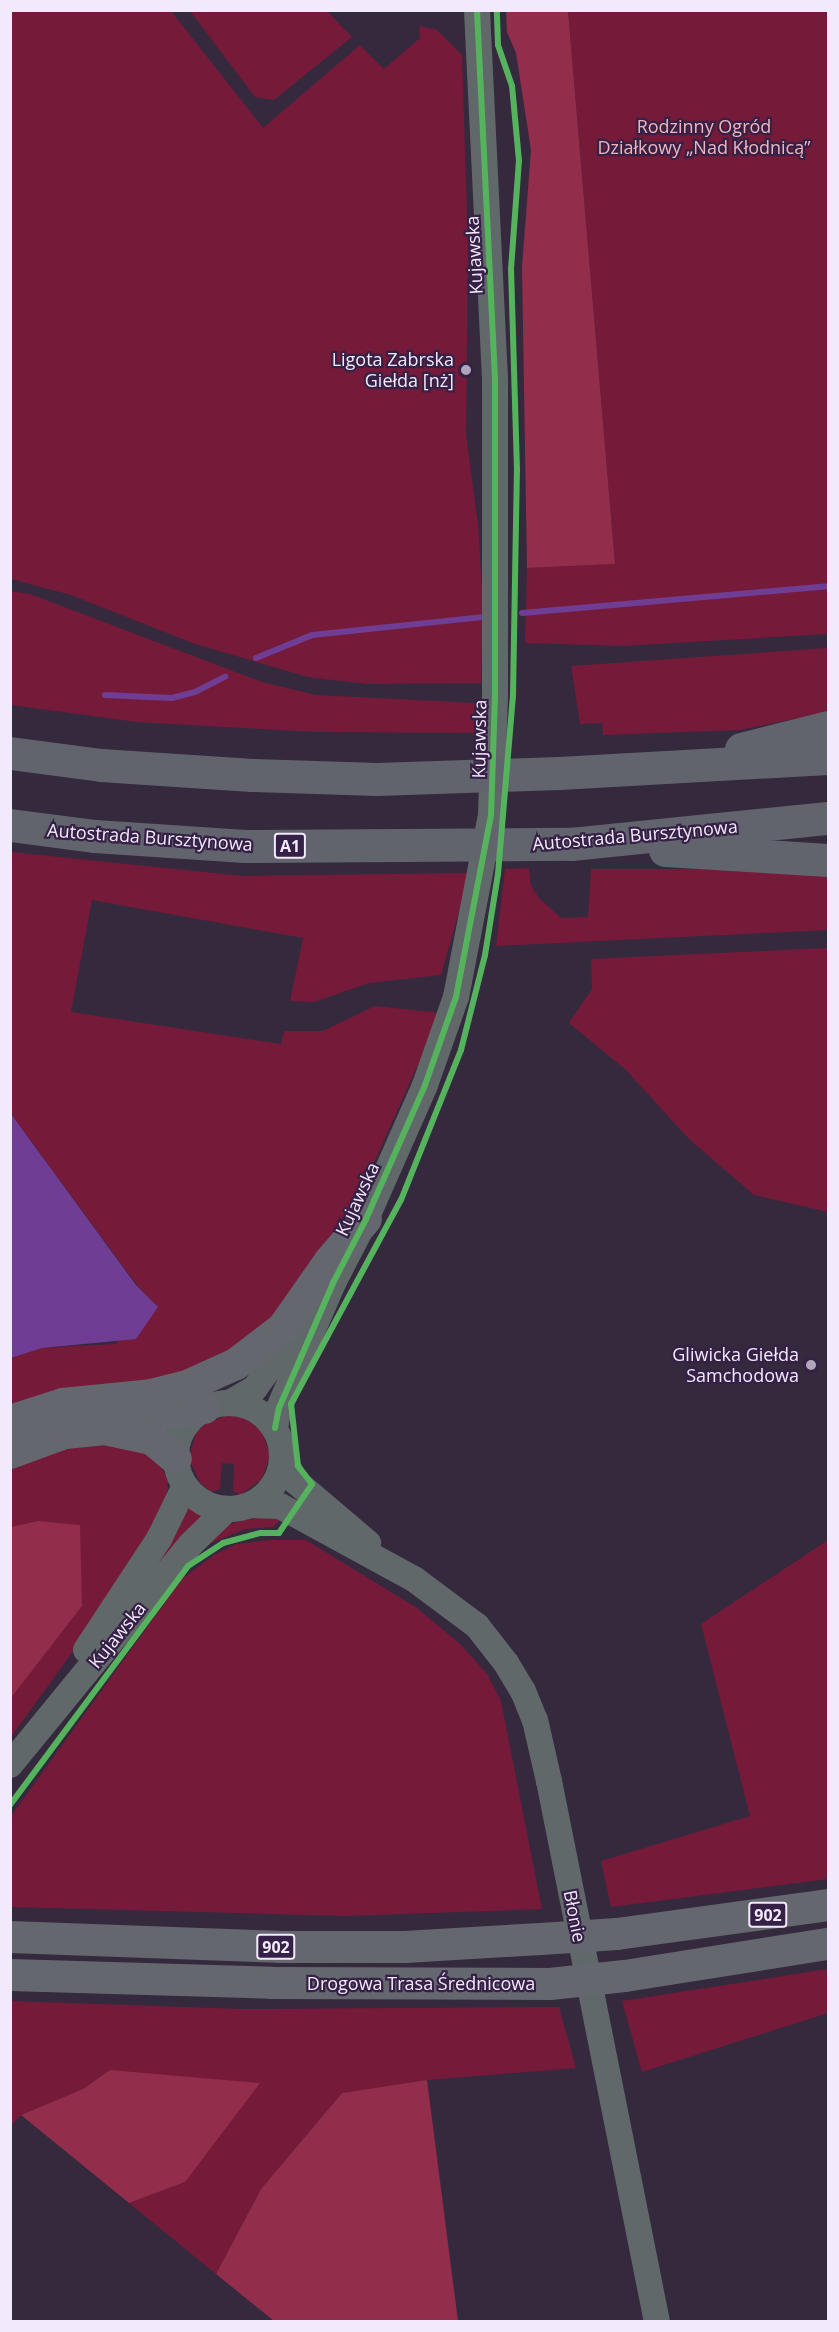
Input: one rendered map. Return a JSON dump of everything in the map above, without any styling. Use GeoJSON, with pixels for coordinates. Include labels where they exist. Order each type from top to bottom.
{"type":"FeatureCollection","features":[{"type":"Feature","properties":{"kind":"highway"},"geometry":{"type":"LineString","coordinates":[[658,770],[828,727]]}},
{"type":"Feature","properties":{"kind":"highway"},"geometry":{"type":"LineString","coordinates":[[10,753],[101,765],[377,780],[658,770],[828,758]]}},
{"type":"Feature","properties":{"kind":"highway","name":"Autostrada Bursztynowa"},"geometry":{"type":"LineString","coordinates":[[10,825],[95,836],[245,846],[571,844],[828,818]]}},
{"type":"Feature","properties":{"kind":"highway"},"geometry":{"type":"LineString","coordinates":[[571,844],[828,860]]}},
{"type":"Feature","properties":{"kind":"main road"},"geometry":{"type":"LineString","coordinates":[[10,1421],[63,1404],[142,1396],[187,1386],[236,1364],[283,1328],[330,1261],[366,1219]]}},
{"type":"Feature","properties":{"kind":"main road"},"geometry":{"type":"LineString","coordinates":[[63,1404],[164,1415],[218,1405]]}},
{"type":"Feature","properties":{"kind":"main road"},"geometry":{"type":"LineString","coordinates":[[10,1453],[65,1433],[105,1429],[152,1439],[180,1473]]}},
{"type":"Feature","properties":{"kind":"main road","name":"Drogowa Trasa Średnicowa"},"geometry":{"type":"LineString","coordinates":[[10,1937],[279,1947],[405,1947],[617,1934],[828,1905]]}},
{"type":"Feature","properties":{"kind":"main road","name":"Drogowa Trasa Średnicowa"},"geometry":{"type":"LineString","coordinates":[[10,1975],[243,1983],[550,1984],[625,1976],[828,1944]]}},
{"type":"Feature","properties":{"kind":"street","name":"Kujawska"},"geometry":{"type":"LineString","coordinates":[[275,1428],[279,1408],[333,1283],[366,1219],[425,1085],[456,997],[491,816],[495,681],[495,379],[477,10]]}},
{"type":"Feature","properties":{"kind":"street","name":"Kujawska"},"geometry":{"type":"LineString","coordinates":[[218,1405],[255,1388],[333,1283]]}},
{"type":"Feature","properties":{"kind":"street"},"geometry":{"type":"LineString","coordinates":[[218,1405],[253,1407],[275,1428],[283,1457],[274,1484],[239,1507],[203,1502],[180,1473],[180,1433],[218,1405]]}},
{"type":"Feature","properties":{"kind":"street","name":"Błonie"},"geometry":{"type":"LineString","coordinates":[[283,1457],[295,1481],[394,1566],[462,1614],[488,1638],[515,1676],[535,1720],[657,2322]]}},
{"type":"Feature","properties":{"kind":"street","name":"Kujawska"},"geometry":{"type":"LineString","coordinates":[[10,1763],[159,1539],[180,1473]]}},
{"type":"Feature","properties":{"kind":"street","name":"Błonie"},"geometry":{"type":"LineString","coordinates":[[239,1507],[280,1506],[394,1566]]}},
{"type":"Feature","properties":{"kind":"street","name":"Kujawska"},"geometry":{"type":"LineString","coordinates":[[10,1763],[190,1545],[239,1507]]}},
{"type":"Feature","properties":{"kind":"green space"},"geometry":{"type":"Polygon","coordinates":[[[10,11],[171,11],[263,128],[360,45],[384,69],[420,38],[419,26],[437,30],[462,55],[468,246],[466,435],[478,524],[483,605],[481,683],[367,684],[308,677],[195,644],[71,595],[11,579],[10,11]]]}},
{"type":"Feature","properties":{"kind":"green space"},"geometry":{"type":"Polygon","coordinates":[[[190,11],[327,11],[352,37],[274,100],[255,97],[190,11]]]}},
{"type":"Feature","properties":{"kind":"green space","name":"Rodzinny Ogród Działkowy „Nad Kłodnicą”"},"geometry":{"type":"Polygon","coordinates":[[[568,11],[828,11],[828,634],[623,646],[525,643],[527,568],[615,564],[568,11]]]}},
{"type":"Feature","properties":{"kind":"green space"},"geometry":{"type":"Polygon","coordinates":[[[10,591],[30,594],[262,682],[316,695],[475,703],[481,707],[479,733],[316,732],[137,722],[11,705],[10,591]]]}},
{"type":"Feature","properties":{"kind":"green space"},"geometry":{"type":"Polygon","coordinates":[[[828,648],[828,712],[740,730],[603,735],[602,723],[580,724],[571,666],[828,648]]]}},
{"type":"Feature","properties":{"kind":"green space"},"geometry":{"type":"Polygon","coordinates":[[[11,852],[243,876],[470,873],[441,975],[369,983],[314,1002],[290,1001],[303,938],[92,900],[71,1012],[281,1044],[284,1031],[323,1031],[375,1006],[441,1013],[377,1156],[331,1243],[257,1341],[181,1379],[11,1406],[11,1358],[42,1348],[115,1344],[158,1307],[137,1285],[11,1114],[11,852]]]}},
{"type":"Feature","properties":{"kind":"green space"},"geometry":{"type":"Polygon","coordinates":[[[529,868],[531,886],[539,898],[561,918],[588,917],[591,869],[828,869],[828,930],[496,946],[505,869],[529,868]]]}},
{"type":"Feature","properties":{"kind":"green space"},"geometry":{"type":"Polygon","coordinates":[[[828,948],[828,1212],[754,1195],[689,1139],[626,1070],[569,1023],[592,989],[591,959],[828,948]]]}},
{"type":"Feature","properties":{"kind":"green space"},"geometry":{"type":"Polygon","coordinates":[[[228,1415],[241,1416],[262,1431],[270,1455],[262,1479],[240,1495],[233,1491],[234,1464],[222,1463],[220,1489],[212,1492],[201,1484],[189,1459],[196,1433],[205,1424],[228,1415]]]}},
{"type":"Feature","properties":{"kind":"green space"},"geometry":{"type":"Polygon","coordinates":[[[89,1440],[140,1450],[158,1462],[168,1479],[167,1499],[111,1599],[11,1737],[11,1698],[82,1606],[38,1521],[11,1527],[11,1466],[89,1440]]]}},
{"type":"Feature","properties":{"kind":"green space"},"geometry":{"type":"Polygon","coordinates":[[[186,1506],[206,1517],[125,1614],[186,1506]]]}},
{"type":"Feature","properties":{"kind":"green space"},"geometry":{"type":"Polygon","coordinates":[[[268,1515],[284,1516],[273,1527],[245,1529],[204,1546],[220,1526],[268,1515]]]}},
{"type":"Feature","properties":{"kind":"green space"},"geometry":{"type":"Polygon","coordinates":[[[271,1540],[306,1540],[417,1608],[461,1645],[487,1674],[501,1701],[542,1909],[346,1916],[11,1907],[11,1816],[182,1579],[214,1555],[236,1544],[271,1540]]]}},
{"type":"Feature","properties":{"kind":"green space"},"geometry":{"type":"Polygon","coordinates":[[[828,1540],[828,1879],[611,1907],[601,1861],[750,1816],[701,1624],[828,1540]]]}},
{"type":"Feature","properties":{"kind":"green space"},"geometry":{"type":"Polygon","coordinates":[[[828,1969],[828,2013],[642,2072],[622,2001],[828,1969]]]}},
{"type":"Feature","properties":{"kind":"green space"},"geometry":{"type":"Polygon","coordinates":[[[11,2001],[243,2009],[559,2007],[576,2068],[427,2080],[342,2093],[261,2189],[216,2274],[129,2203],[185,2182],[110,2070],[83,2089],[21,2115],[11,2126],[11,2001]]]}},
{"type":"Feature","properties":{"kind":"shaded area"},"geometry":{"type":"Polygon","coordinates":[[[506,11],[568,11],[615,564],[527,568],[522,267],[531,150],[516,53],[507,32],[506,11]]]}},
{"type":"Feature","properties":{"kind":"shaded area"},"geometry":{"type":"Polygon","coordinates":[[[11,1114],[136,1285],[158,1307],[136,1339],[42,1348],[11,1358],[11,1114]]]}},
{"type":"Feature","properties":{"kind":"shaded area"},"geometry":{"type":"Polygon","coordinates":[[[38,1521],[80,1525],[82,1606],[11,1698],[11,1527],[38,1521]]]}},
{"type":"Feature","properties":{"kind":"shaded area"},"geometry":{"type":"Polygon","coordinates":[[[110,2070],[260,2083],[185,2182],[129,2203],[21,2115],[83,2089],[110,2070]]]}},
{"type":"Feature","properties":{"kind":"shaded area"},"geometry":{"type":"Polygon","coordinates":[[[427,2080],[458,2321],[274,2321],[216,2274],[261,2189],[342,2093],[427,2080]]]}},
{"type":"Feature","properties":{"kind":"waterway"},"geometry":{"type":"LineString","coordinates":[[522,613],[828,586]]}},
{"type":"Feature","properties":{"kind":"waterway"},"geometry":{"type":"LineString","coordinates":[[256,658],[312,635],[482,617]]}},
{"type":"Feature","properties":{"kind":"waterway"},"geometry":{"type":"LineString","coordinates":[[105,695],[172,698],[195,692],[225,677]]}},
{"type":"Feature","properties":{"kind":"cycle path"},"geometry":{"type":"LineString","coordinates":[[275,1428],[279,1408],[333,1283],[366,1219],[425,1085],[456,997],[491,816],[495,693],[495,379],[477,10]]}},
{"type":"Feature","properties":{"kind":"cycle path"},"geometry":{"type":"LineString","coordinates":[[10,1805],[188,1566],[223,1543],[261,1533],[279,1533],[312,1484],[298,1466],[291,1404],[401,1200],[461,1050],[485,955],[498,874],[513,695],[517,470],[511,269],[519,161],[512,86],[498,45],[497,10]]}},
{"type":"Feature","properties":{"kind":"place","name":"Ligota Zabrska Giełda [nż]"},"geometry":{"type":"Point","coordinates":[466,370]}},
{"type":"Feature","properties":{"kind":"place","name":"Gliwicka Giełda Samchodowa"},"geometry":{"type":"Point","coordinates":[811,1365]}}]}
